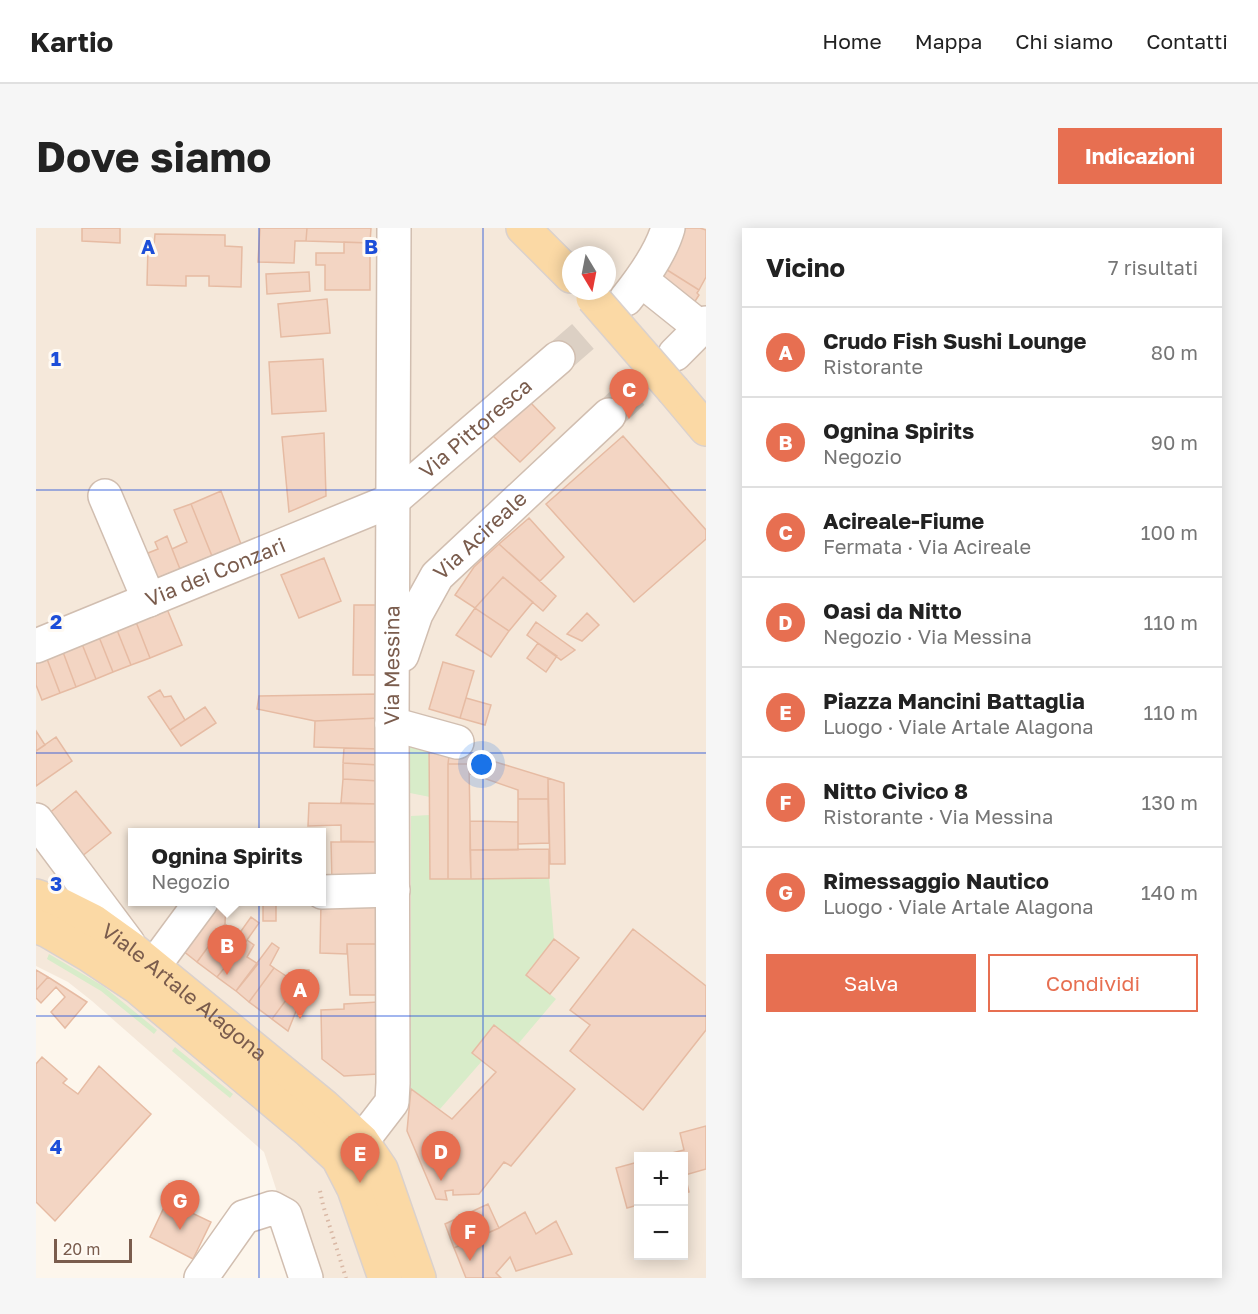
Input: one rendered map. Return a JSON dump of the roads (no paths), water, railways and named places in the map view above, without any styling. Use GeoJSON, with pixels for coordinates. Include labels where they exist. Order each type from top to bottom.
{"type":"FeatureCollection","features":[{"type":"Feature","properties":{"kind":"main road"},"geometry":{"type":"LineString","coordinates":[[523,228],[562,268]]}},
{"type":"Feature","properties":{"kind":"main road"},"geometry":{"type":"LineString","coordinates":[[593,300],[706,429]]}},
{"type":"Feature","properties":{"kind":"main road","name":"Viale Artale Alagona"},"geometry":{"type":"LineString","coordinates":[[36,896],[59,904],[93,921],[143,958],[316,1118]]}},
{"type":"Feature","properties":{"kind":"main road","name":"Viale Artale Alagona"},"geometry":{"type":"LineString","coordinates":[[36,926],[89,955],[137,987],[316,1118]]}},
{"type":"Feature","properties":{"kind":"main road"},"geometry":{"type":"LineString","coordinates":[[316,1118],[362,1141],[381,1169],[419,1278]]}},
{"type":"Feature","properties":{"kind":"main road"},"geometry":{"type":"LineString","coordinates":[[316,1118],[354,1189],[385,1278]]}},
{"type":"Feature","properties":{"kind":"street","name":"Via Messina"},"geometry":{"type":"LineString","coordinates":[[362,1141],[392,1102],[394,228]]}},
{"type":"Feature","properties":{"kind":"street"},"geometry":{"type":"LineString","coordinates":[[668,228],[633,289],[704,326],[675,354]]}},
{"type":"Feature","properties":{"kind":"street","name":"Via Pittoresca"},"geometry":{"type":"LineString","coordinates":[[393,500],[558,358]]}},
{"type":"Feature","properties":{"kind":"street","name":"Via Acireale"},"geometry":{"type":"LineString","coordinates":[[393,686],[416,614],[437,576],[609,415]]}},
{"type":"Feature","properties":{"kind":"street"},"geometry":{"type":"LineString","coordinates":[[105,496],[149,600]]}},
{"type":"Feature","properties":{"kind":"street","name":"Via dei Conzari"},"geometry":{"type":"LineString","coordinates":[[36,646],[393,500]]}},
{"type":"Feature","properties":{"kind":"street"},"geometry":{"type":"LineString","coordinates":[[393,557],[410,569],[437,576]]}},
{"type":"Feature","properties":{"kind":"street"},"geometry":{"type":"LineString","coordinates":[[392,723],[457,742]]}},
{"type":"Feature","properties":{"kind":"street"},"geometry":{"type":"LineString","coordinates":[[36,820],[143,958],[197,906]]}},
{"type":"Feature","properties":{"kind":"street"},"geometry":{"type":"LineString","coordinates":[[326,892],[393,890]]}},
{"type":"Feature","properties":{"kind":"street"},"geometry":{"type":"LineString","coordinates":[[201,1278],[244,1217],[272,1208],[285,1215],[306,1278]]}},
{"type":"Feature","properties":{"kind":"tunnel"},"geometry":{"type":"LineString","coordinates":[[558,358],[626,299]]}},
{"type":"Feature","properties":{"kind":"tunnel"},"geometry":{"type":"LineString","coordinates":[[609,415],[675,354]]}},
{"type":"Feature","properties":{"kind":"place","name":"Acireale-Fiume"},"geometry":{"type":"Point","coordinates":[629,419]}},
{"type":"Feature","properties":{"kind":"place","name":"Ognina Spirits"},"geometry":{"type":"Point","coordinates":[227,975]}},
{"type":"Feature","properties":{"kind":"place","name":"Crudo Fish Sushi Lounge"},"geometry":{"type":"Point","coordinates":[300,1019]}},
{"type":"Feature","properties":{"kind":"place","name":"Oasi da Nitto"},"geometry":{"type":"Point","coordinates":[441,1181]}},
{"type":"Feature","properties":{"kind":"place","name":"Piazza Mancini Battaglia"},"geometry":{"type":"Point","coordinates":[360,1183]}},
{"type":"Feature","properties":{"kind":"place","name":"Rimessaggio Nautico"},"geometry":{"type":"Point","coordinates":[180,1230]}},
{"type":"Feature","properties":{"kind":"place","name":"Nitto Civico 8"},"geometry":{"type":"Point","coordinates":[470,1261]}}]}
